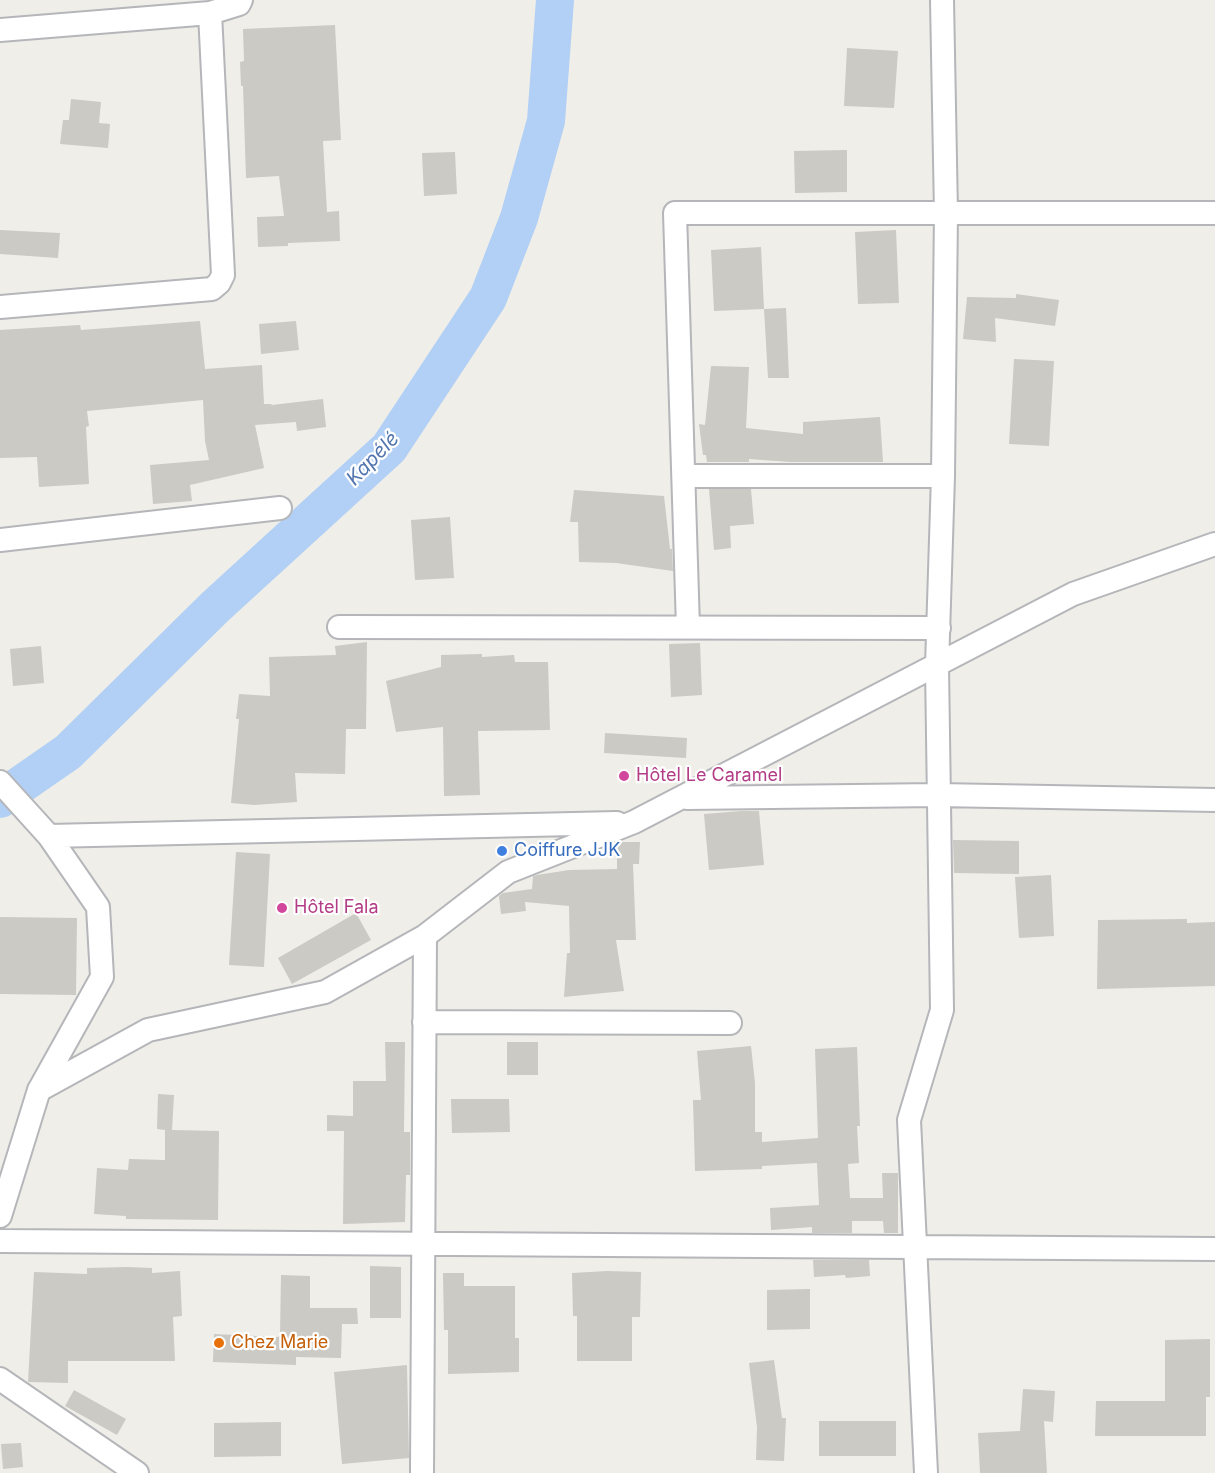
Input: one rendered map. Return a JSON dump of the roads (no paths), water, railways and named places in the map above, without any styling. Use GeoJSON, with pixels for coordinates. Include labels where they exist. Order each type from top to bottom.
{"type":"FeatureCollection","features":[{"type":"Feature","properties":{"kind":"street"},"geometry":{"type":"LineString","coordinates":[[0,30],[210,13],[239,4],[241,0]]}},
{"type":"Feature","properties":{"kind":"street"},"geometry":{"type":"LineString","coordinates":[[926,1473],[909,1120],[942,1010],[938,666],[944,476],[946,213],[942,0]]}},
{"type":"Feature","properties":{"kind":"street"},"geometry":{"type":"LineString","coordinates":[[0,307],[212,289],[219,283],[223,275],[210,13]]}},
{"type":"Feature","properties":{"kind":"street"},"geometry":{"type":"LineString","coordinates":[[688,627],[675,213],[1215,213]]}},
{"type":"Feature","properties":{"kind":"street"},"geometry":{"type":"LineString","coordinates":[[685,476],[944,476]]}},
{"type":"Feature","properties":{"kind":"street"},"geometry":{"type":"LineString","coordinates":[[0,540],[280,508]]}},
{"type":"Feature","properties":{"kind":"street"},"geometry":{"type":"LineString","coordinates":[[39,1090],[148,1030],[325,992],[425,936],[508,872],[634,822],[1073,594],[1215,544]]}},
{"type":"Feature","properties":{"kind":"street"},"geometry":{"type":"LineString","coordinates":[[339,627],[939,628]]}},
{"type":"Feature","properties":{"kind":"street"},"geometry":{"type":"LineString","coordinates":[[0,783],[49,836],[98,907],[102,977],[39,1090],[0,1216]]}},
{"type":"Feature","properties":{"kind":"street"},"geometry":{"type":"LineString","coordinates":[[682,798],[938,795],[1215,800]]}},
{"type":"Feature","properties":{"kind":"street"},"geometry":{"type":"LineString","coordinates":[[49,836],[634,822]]}},
{"type":"Feature","properties":{"kind":"street"},"geometry":{"type":"LineString","coordinates":[[422,1473],[425,936]]}},
{"type":"Feature","properties":{"kind":"street"},"geometry":{"type":"LineString","coordinates":[[424,1023],[730,1023]]}},
{"type":"Feature","properties":{"kind":"street"},"geometry":{"type":"LineString","coordinates":[[0,1241],[1215,1249]]}},
{"type":"Feature","properties":{"kind":"street"},"geometry":{"type":"LineString","coordinates":[[0,1379],[137,1473]]}},
{"type":"Feature","properties":{"kind":"waterway","name":"Kapélé"},"geometry":{"type":"LineString","coordinates":[[0,799],[68,752],[215,607],[389,448],[488,298],[519,218],[546,121],[555,0]]}},
{"type":"Feature","properties":{"kind":"place","name":"Hôtel Le Caramel"},"geometry":{"type":"Point","coordinates":[624,776]}},
{"type":"Feature","properties":{"kind":"place","name":"Coiffure JJK"},"geometry":{"type":"Point","coordinates":[502,851]}},
{"type":"Feature","properties":{"kind":"place","name":"Hôtel Fala"},"geometry":{"type":"Point","coordinates":[282,908]}},
{"type":"Feature","properties":{"kind":"place","name":"Chez Marie"},"geometry":{"type":"Point","coordinates":[219,1343]}}]}
